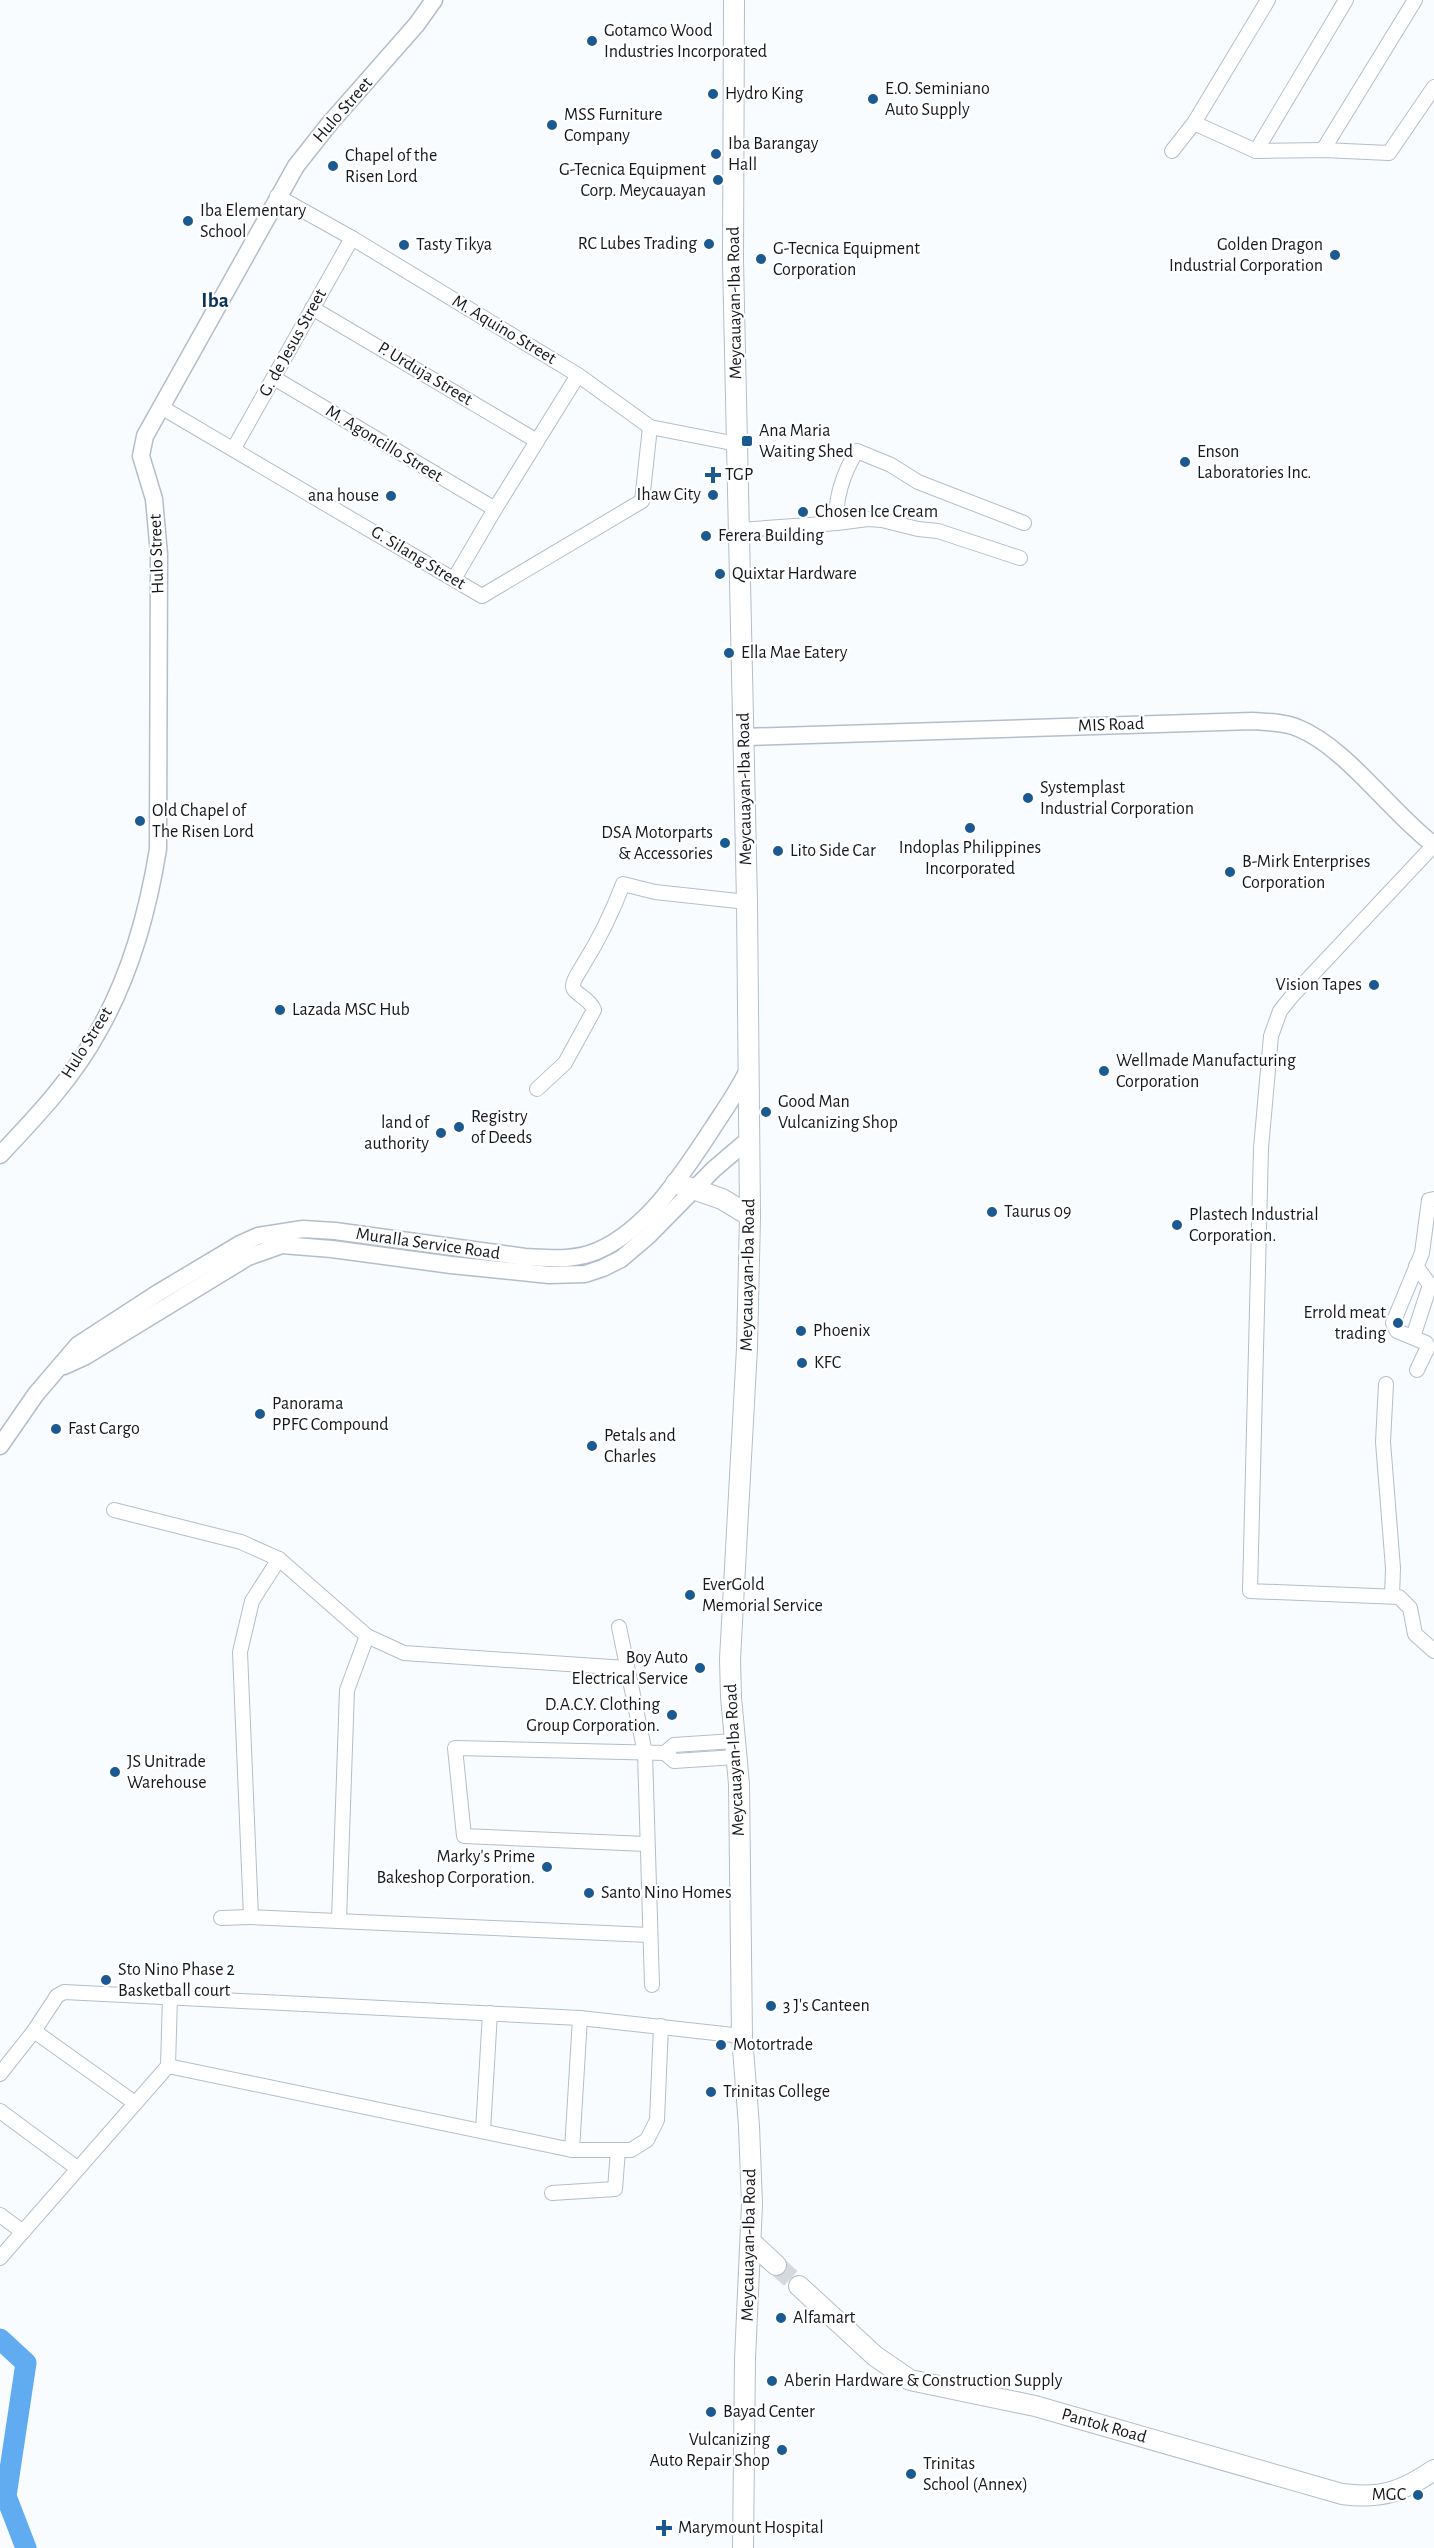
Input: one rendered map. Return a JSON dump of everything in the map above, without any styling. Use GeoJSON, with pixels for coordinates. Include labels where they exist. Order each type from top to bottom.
{"type":"FeatureCollection","features":[{"type":"Feature","properties":{"kind":"main road","name":"Meycauayan-Iba Road"},"geometry":{"type":"LineString","coordinates":[[734,0],[734,261],[747,902],[750,1216],[747,1348],[730,1659],[740,1831],[742,2036],[749,2126],[752,2243],[745,2359],[743,2548]]}},
{"type":"Feature","properties":{"kind":"main road"},"geometry":{"type":"LineString","coordinates":[[685,1186],[722,1199],[750,1216]]}},
{"type":"Feature","properties":{"kind":"main road"},"geometry":{"type":"LineString","coordinates":[[752,2243],[776,2265]]}},
{"type":"Feature","properties":{"kind":"main road","name":"Pantok Road"},"geometry":{"type":"LineString","coordinates":[[799,2286],[875,2356],[910,2380],[1035,2406],[1342,2494],[1369,2497],[1401,2491],[1434,2470]]}},
{"type":"Feature","properties":{"kind":"street","name":"Hulo Street"},"geometry":{"type":"LineString","coordinates":[[0,1155],[68,1077],[99,1031],[125,977],[138,939],[154,873],[158,849],[159,554],[154,499],[141,456],[145,436],[277,196],[305,154],[417,24],[434,0]]}},
{"type":"Feature","properties":{"kind":"street"},"geometry":{"type":"LineString","coordinates":[[1172,152],[1194,123],[1268,0]]}},
{"type":"Feature","properties":{"kind":"street"},"geometry":{"type":"LineString","coordinates":[[1256,151],[1346,0]]}},
{"type":"Feature","properties":{"kind":"street"},"geometry":{"type":"LineString","coordinates":[[1323,150],[1415,0]]}},
{"type":"Feature","properties":{"kind":"street"},"geometry":{"type":"LineString","coordinates":[[1194,123],[1256,151],[1323,150],[1389,153],[1434,87]]}},
{"type":"Feature","properties":{"kind":"street","name":"M. Aquino Street"},"geometry":{"type":"LineString","coordinates":[[277,196],[352,238],[578,375],[650,427],[737,444]]}},
{"type":"Feature","properties":{"kind":"street","name":"G. de Jesus Street"},"geometry":{"type":"LineString","coordinates":[[234,448],[352,238]]}},
{"type":"Feature","properties":{"kind":"street","name":"P. Urduja Street"},"geometry":{"type":"LineString","coordinates":[[312,308],[537,441]]}},
{"type":"Feature","properties":{"kind":"street"},"geometry":{"type":"LineString","coordinates":[[454,579],[578,375]]}},
{"type":"Feature","properties":{"kind":"street","name":"M. Agoncillo Street"},"geometry":{"type":"LineString","coordinates":[[274,378],[495,509]]}},
{"type":"Feature","properties":{"kind":"street","name":"G. Silang Street"},"geometry":{"type":"LineString","coordinates":[[161,407],[482,596],[642,501],[650,427]]}},
{"type":"Feature","properties":{"kind":"street"},"geometry":{"type":"LineString","coordinates":[[837,523],[837,498],[857,451],[891,465],[918,482],[1024,523]]}},
{"type":"Feature","properties":{"kind":"street"},"geometry":{"type":"LineString","coordinates":[[739,530],[868,519],[882,520],[918,529],[938,531],[1020,558]]}},
{"type":"Feature","properties":{"kind":"street","name":"MIS Road"},"geometry":{"type":"LineString","coordinates":[[744,737],[1253,721],[1273,723],[1298,727],[1320,740],[1434,845]]}},
{"type":"Feature","properties":{"kind":"street"},"geometry":{"type":"LineString","coordinates":[[1434,845],[1280,1011],[1271,1036],[1261,1148],[1250,1591],[1399,1597],[1407,1604],[1413,1629],[1420,1639],[1434,1651]]}},
{"type":"Feature","properties":{"kind":"street"},"geometry":{"type":"LineString","coordinates":[[537,1089],[565,1063],[594,1010],[591,1002],[575,992],[573,986],[606,927],[623,884],[655,892],[747,902]]}},
{"type":"Feature","properties":{"kind":"street","name":"Muralla Service Road"},"geometry":{"type":"LineString","coordinates":[[685,1186],[738,1093],[749,1069]]}},
{"type":"Feature","properties":{"kind":"street","name":"Muralla Service Road"},"geometry":{"type":"LineString","coordinates":[[0,1446],[36,1394],[78,1346],[158,1293],[240,1244],[258,1236],[303,1229],[525,1257],[558,1259],[580,1257],[612,1244],[748,1140]]}},
{"type":"Feature","properties":{"kind":"street"},"geometry":{"type":"LineString","coordinates":[[1417,1370],[1428,1347],[1426,1343],[1397,1330],[1393,1323],[1422,1252],[1429,1200],[1434,1199]]}},
{"type":"Feature","properties":{"kind":"street"},"geometry":{"type":"LineString","coordinates":[[1413,1337],[1432,1285],[1416,1266]]}},
{"type":"Feature","properties":{"kind":"street"},"geometry":{"type":"LineString","coordinates":[[1386,1384],[1383,1442],[1393,1568],[1392,1596]]}},
{"type":"Feature","properties":{"kind":"street"},"geometry":{"type":"LineString","coordinates":[[114,1510],[241,1542],[279,1559],[367,1636],[404,1653],[626,1668]]}},
{"type":"Feature","properties":{"kind":"street"},"geometry":{"type":"LineString","coordinates":[[251,1917],[240,1652],[252,1601],[279,1559]]}},
{"type":"Feature","properties":{"kind":"street"},"geometry":{"type":"LineString","coordinates":[[619,1628],[645,1754],[652,1985]]}},
{"type":"Feature","properties":{"kind":"street"},"geometry":{"type":"LineString","coordinates":[[339,1920],[346,1690],[367,1636]]}},
{"type":"Feature","properties":{"kind":"street"},"geometry":{"type":"LineString","coordinates":[[646,1844],[464,1836],[455,1748],[645,1754],[665,1753],[674,1745],[701,1743],[735,1749]]}},
{"type":"Feature","properties":{"kind":"street"},"geometry":{"type":"LineString","coordinates":[[701,1743],[701,1759]]}},
{"type":"Feature","properties":{"kind":"street"},"geometry":{"type":"LineString","coordinates":[[665,1753],[674,1761],[701,1759],[735,1749]]}},
{"type":"Feature","properties":{"kind":"street"},"geometry":{"type":"LineString","coordinates":[[221,1918],[339,1920],[649,1935]]}},
{"type":"Feature","properties":{"kind":"street"},"geometry":{"type":"LineString","coordinates":[[0,2074],[34,2031],[57,1996],[64,1992],[580,2018],[742,2036]]}},
{"type":"Feature","properties":{"kind":"street"},"geometry":{"type":"LineString","coordinates":[[0,2258],[168,2066],[170,1996]]}},
{"type":"Feature","properties":{"kind":"street"},"geometry":{"type":"LineString","coordinates":[[483,2131],[490,2013]]}},
{"type":"Feature","properties":{"kind":"street"},"geometry":{"type":"LineString","coordinates":[[572,2150],[580,2018]]}},
{"type":"Feature","properties":{"kind":"street"},"geometry":{"type":"LineString","coordinates":[[168,2066],[572,2150],[631,2150],[647,2140],[657,2120],[661,2026]]}},
{"type":"Feature","properties":{"kind":"street"},"geometry":{"type":"LineString","coordinates":[[34,2031],[135,2103]]}},
{"type":"Feature","properties":{"kind":"street"},"geometry":{"type":"LineString","coordinates":[[0,2111],[77,2168]]}},
{"type":"Feature","properties":{"kind":"street"},"geometry":{"type":"LineString","coordinates":[[552,2193],[615,2189],[618,2150]]}},
{"type":"Feature","properties":{"kind":"street"},"geometry":{"type":"LineString","coordinates":[[0,2215],[23,2232]]}},
{"type":"Feature","properties":{"kind":"waterway"},"geometry":{"type":"LineString","coordinates":[[0,2339],[26,2363],[6,2496],[26,2548]]}},
{"type":"Feature","properties":{"kind":"tunnel"},"geometry":{"type":"LineString","coordinates":[[776,2265],[799,2286]]}},
{"type":"Feature","properties":{"kind":"place","name":"Gotamco Wood Industries Incorporated"},"geometry":{"type":"Point","coordinates":[592,41]}},
{"type":"Feature","properties":{"kind":"place","name":"Hydro King"},"geometry":{"type":"Point","coordinates":[713,94]}},
{"type":"Feature","properties":{"kind":"place","name":"E.O. Seminiano Auto Supply"},"geometry":{"type":"Point","coordinates":[873,99]}},
{"type":"Feature","properties":{"kind":"place","name":"MSS Furniture Company"},"geometry":{"type":"Point","coordinates":[552,125]}},
{"type":"Feature","properties":{"kind":"place","name":"Iba Barangay Hall"},"geometry":{"type":"Point","coordinates":[716,154]}},
{"type":"Feature","properties":{"kind":"place","name":"Chapel of the Risen Lord"},"geometry":{"type":"Point","coordinates":[333,166]}},
{"type":"Feature","properties":{"kind":"place","name":"G-Tecnica Equipment Corp. Meycauayan"},"geometry":{"type":"Point","coordinates":[718,180]}},
{"type":"Feature","properties":{"kind":"place","name":"Iba Elementary School"},"geometry":{"type":"Point","coordinates":[188,221]}},
{"type":"Feature","properties":{"kind":"place","name":"RC Lubes Trading"},"geometry":{"type":"Point","coordinates":[709,244]}},
{"type":"Feature","properties":{"kind":"place","name":"Tasty Tikya"},"geometry":{"type":"Point","coordinates":[404,245]}},
{"type":"Feature","properties":{"kind":"place","name":"Golden Dragon Industrial Corporation"},"geometry":{"type":"Point","coordinates":[1335,255]}},
{"type":"Feature","properties":{"kind":"place","name":"G-Tecnica Equipment Corporation"},"geometry":{"type":"Point","coordinates":[761,259]}},
{"type":"Feature","properties":{"kind":"place","name":"Ana Maria Waiting Shed"},"geometry":{"type":"Point","coordinates":[747,441]}},
{"type":"Feature","properties":{"kind":"place","name":"Enson Laboratories Inc."},"geometry":{"type":"Point","coordinates":[1185,462]}},
{"type":"Feature","properties":{"kind":"place","name":"TGP"},"geometry":{"type":"Point","coordinates":[713,475]}},
{"type":"Feature","properties":{"kind":"place","name":"Ihaw City"},"geometry":{"type":"Point","coordinates":[713,495]}},
{"type":"Feature","properties":{"kind":"place","name":"ana house"},"geometry":{"type":"Point","coordinates":[391,496]}},
{"type":"Feature","properties":{"kind":"place","name":"Chosen Ice Cream"},"geometry":{"type":"Point","coordinates":[803,512]}},
{"type":"Feature","properties":{"kind":"place","name":"Ferera Building"},"geometry":{"type":"Point","coordinates":[706,536]}},
{"type":"Feature","properties":{"kind":"place","name":"Quixtar Hardware"},"geometry":{"type":"Point","coordinates":[720,574]}},
{"type":"Feature","properties":{"kind":"place","name":"Ella Mae Eatery"},"geometry":{"type":"Point","coordinates":[729,653]}},
{"type":"Feature","properties":{"kind":"place","name":"Systemplast Industrial Corporation"},"geometry":{"type":"Point","coordinates":[1028,798]}},
{"type":"Feature","properties":{"kind":"place","name":"Old Chapel of The Risen Lord"},"geometry":{"type":"Point","coordinates":[140,821]}},
{"type":"Feature","properties":{"kind":"place","name":"Indoplas Philippines Incorporated"},"geometry":{"type":"Point","coordinates":[970,828]}},
{"type":"Feature","properties":{"kind":"place","name":"DSA Motorparts & Accessories"},"geometry":{"type":"Point","coordinates":[725,843]}},
{"type":"Feature","properties":{"kind":"place","name":"Lito Side Car"},"geometry":{"type":"Point","coordinates":[778,851]}},
{"type":"Feature","properties":{"kind":"place","name":"B-Mirk Enterprises Corporation"},"geometry":{"type":"Point","coordinates":[1230,872]}},
{"type":"Feature","properties":{"kind":"place","name":"Vision Tapes"},"geometry":{"type":"Point","coordinates":[1374,985]}},
{"type":"Feature","properties":{"kind":"place","name":"Lazada MSC Hub"},"geometry":{"type":"Point","coordinates":[280,1010]}},
{"type":"Feature","properties":{"kind":"place","name":"Wellmade Manufacturing Corporation"},"geometry":{"type":"Point","coordinates":[1104,1071]}},
{"type":"Feature","properties":{"kind":"place","name":"Good Man Vulcanizing Shop"},"geometry":{"type":"Point","coordinates":[766,1112]}},
{"type":"Feature","properties":{"kind":"place","name":"Registry of Deeds"},"geometry":{"type":"Point","coordinates":[459,1127]}},
{"type":"Feature","properties":{"kind":"place","name":"land of authority"},"geometry":{"type":"Point","coordinates":[441,1133]}},
{"type":"Feature","properties":{"kind":"place","name":"Taurus 09"},"geometry":{"type":"Point","coordinates":[992,1212]}},
{"type":"Feature","properties":{"kind":"place","name":"Plastech Industrial Corporation."},"geometry":{"type":"Point","coordinates":[1177,1225]}},
{"type":"Feature","properties":{"kind":"place","name":"Errold meat trading"},"geometry":{"type":"Point","coordinates":[1398,1323]}},
{"type":"Feature","properties":{"kind":"place","name":"Phoenix"},"geometry":{"type":"Point","coordinates":[801,1331]}},
{"type":"Feature","properties":{"kind":"place","name":"KFC"},"geometry":{"type":"Point","coordinates":[802,1363]}},
{"type":"Feature","properties":{"kind":"place","name":"Panorama PPFC Compound"},"geometry":{"type":"Point","coordinates":[260,1414]}},
{"type":"Feature","properties":{"kind":"place","name":"Fast Cargo"},"geometry":{"type":"Point","coordinates":[56,1429]}},
{"type":"Feature","properties":{"kind":"place","name":"Petals and Charles"},"geometry":{"type":"Point","coordinates":[592,1446]}},
{"type":"Feature","properties":{"kind":"place","name":"EverGold Memorial Service"},"geometry":{"type":"Point","coordinates":[690,1595]}},
{"type":"Feature","properties":{"kind":"place","name":"Boy Auto Electrical Service"},"geometry":{"type":"Point","coordinates":[700,1668]}},
{"type":"Feature","properties":{"kind":"place","name":"D.A.C.Y. Clothing Group Corporation."},"geometry":{"type":"Point","coordinates":[672,1715]}},
{"type":"Feature","properties":{"kind":"place","name":"JS Unitrade Warehouse"},"geometry":{"type":"Point","coordinates":[115,1772]}},
{"type":"Feature","properties":{"kind":"place","name":"Marky's Prime Bakeshop Corporation."},"geometry":{"type":"Point","coordinates":[547,1867]}},
{"type":"Feature","properties":{"kind":"place","name":"Santo Nino Homes"},"geometry":{"type":"Point","coordinates":[589,1893]}},
{"type":"Feature","properties":{"kind":"place","name":"Sto Nino Phase 2 Basketball court"},"geometry":{"type":"Point","coordinates":[106,1980]}},
{"type":"Feature","properties":{"kind":"place","name":"3 J's Canteen"},"geometry":{"type":"Point","coordinates":[771,2006]}},
{"type":"Feature","properties":{"kind":"place","name":"Motortrade"},"geometry":{"type":"Point","coordinates":[721,2045]}},
{"type":"Feature","properties":{"kind":"place","name":"Trinitas College"},"geometry":{"type":"Point","coordinates":[711,2092]}},
{"type":"Feature","properties":{"kind":"place","name":"Alfamart"},"geometry":{"type":"Point","coordinates":[781,2318]}},
{"type":"Feature","properties":{"kind":"place","name":"Aberin Hardware & Construction Supply"},"geometry":{"type":"Point","coordinates":[772,2381]}},
{"type":"Feature","properties":{"kind":"place","name":"Bayad Center"},"geometry":{"type":"Point","coordinates":[711,2412]}},
{"type":"Feature","properties":{"kind":"place","name":"Vulcanizing Auto Repair Shop"},"geometry":{"type":"Point","coordinates":[782,2450]}},
{"type":"Feature","properties":{"kind":"place","name":"Trinitas School (Annex)"},"geometry":{"type":"Point","coordinates":[911,2474]}},
{"type":"Feature","properties":{"kind":"place","name":"MGC"},"geometry":{"type":"Point","coordinates":[1418,2495]}},
{"type":"Feature","properties":{"kind":"place","name":"Marymount Hospital"},"geometry":{"type":"Point","coordinates":[664,2528]}},
{"type":"Feature","properties":{"kind":"district","name":"Iba"},"geometry":{"type":"Point","coordinates":[215,300]}}]}
